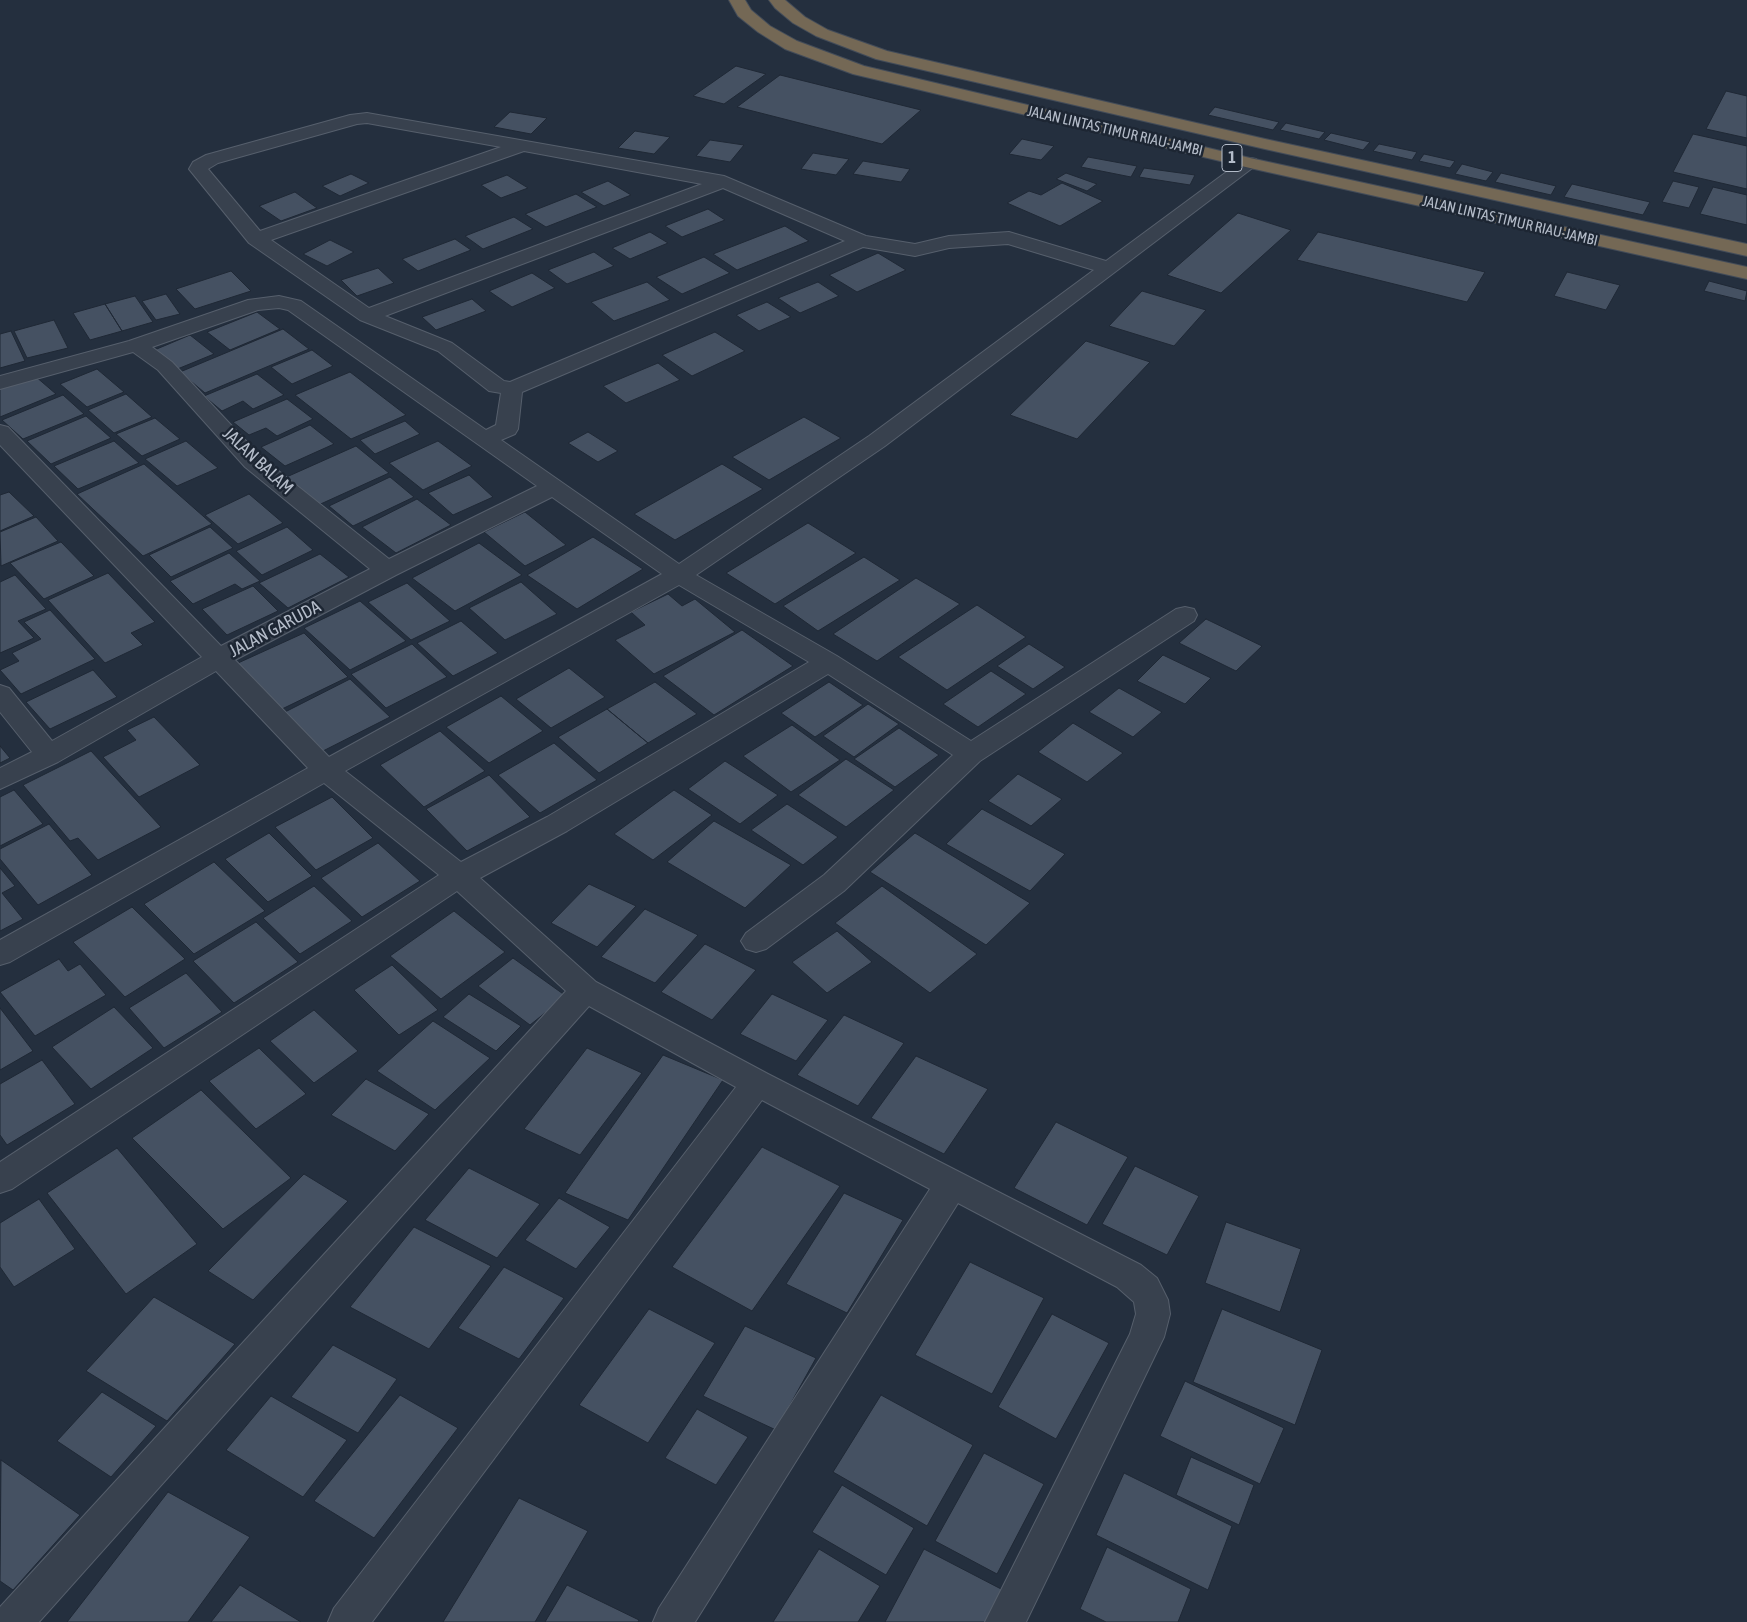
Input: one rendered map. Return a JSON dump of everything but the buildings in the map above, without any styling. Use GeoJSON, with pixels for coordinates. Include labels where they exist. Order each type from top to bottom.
{"type":"FeatureCollection","features":[{"type":"Feature","properties":{"kind":"highway","name":"JALAN LINTAS TIMUR RIAU-JAMBI"},"geometry":{"type":"LineString","coordinates":[[736,0],[744,12],[764,29],[791,45],[859,70],[1250,162],[1747,273]]}},
{"type":"Feature","properties":{"kind":"highway","name":"JALAN LINTAS TIMUR RIAU-JAMBI"},"geometry":{"type":"LineString","coordinates":[[777,0],[781,6],[799,20],[822,33],[882,55],[1265,144],[1747,250]]}},
{"type":"Feature","properties":{"kind":"street"},"geometry":{"type":"LineString","coordinates":[[861,241],[512,389],[498,386],[445,346],[367,316],[256,239],[198,168],[212,159],[362,118],[724,182],[861,241],[914,250],[949,242],[1009,238],[1108,268]]}},
{"type":"Feature","properties":{"kind":"street"},"geometry":{"type":"LineString","coordinates":[[256,239],[521,146]]}},
{"type":"Feature","properties":{"kind":"street"},"geometry":{"type":"LineString","coordinates":[[0,954],[326,770],[679,575],[877,441],[1250,162]]}},
{"type":"Feature","properties":{"kind":"street"},"geometry":{"type":"LineString","coordinates":[[367,316],[724,182]]}},
{"type":"Feature","properties":{"kind":"street"},"geometry":{"type":"LineString","coordinates":[[0,383],[136,345],[255,304],[270,302],[286,303],[294,306],[679,575],[828,662],[971,754]]}},
{"type":"Feature","properties":{"kind":"street","name":"JALAN BALAM"},"geometry":{"type":"LineString","coordinates":[[136,345],[165,366],[253,462],[387,570]]}},
{"type":"Feature","properties":{"kind":"street"},"geometry":{"type":"LineString","coordinates":[[485,438],[507,429],[512,389]]}},
{"type":"Feature","properties":{"kind":"street"},"geometry":{"type":"LineString","coordinates":[[0,432],[326,770],[459,876],[585,990],[757,1083],[1129,1276],[1145,1289],[1151,1300],[1153,1314],[1147,1337],[1005,1622]]}},
{"type":"Feature","properties":{"kind":"street","name":"JALAN GARUDA"},"geometry":{"type":"LineString","coordinates":[[0,779],[49,754],[219,658],[387,570],[553,488]]}},
{"type":"Feature","properties":{"kind":"street"},"geometry":{"type":"LineString","coordinates":[[756,941],[834,883],[971,754],[1186,615]]}},
{"type":"Feature","properties":{"kind":"street"},"geometry":{"type":"LineString","coordinates":[[0,1179],[459,876],[557,824],[828,662]]}},
{"type":"Feature","properties":{"kind":"street"},"geometry":{"type":"LineString","coordinates":[[0,694],[49,754]]}},
{"type":"Feature","properties":{"kind":"street"},"geometry":{"type":"LineString","coordinates":[[13,1622],[585,990]]}},
{"type":"Feature","properties":{"kind":"street"},"geometry":{"type":"LineString","coordinates":[[348,1622],[757,1083]]}},
{"type":"Feature","properties":{"kind":"street"},"geometry":{"type":"LineString","coordinates":[[673,1622],[951,1184]]}}]}
